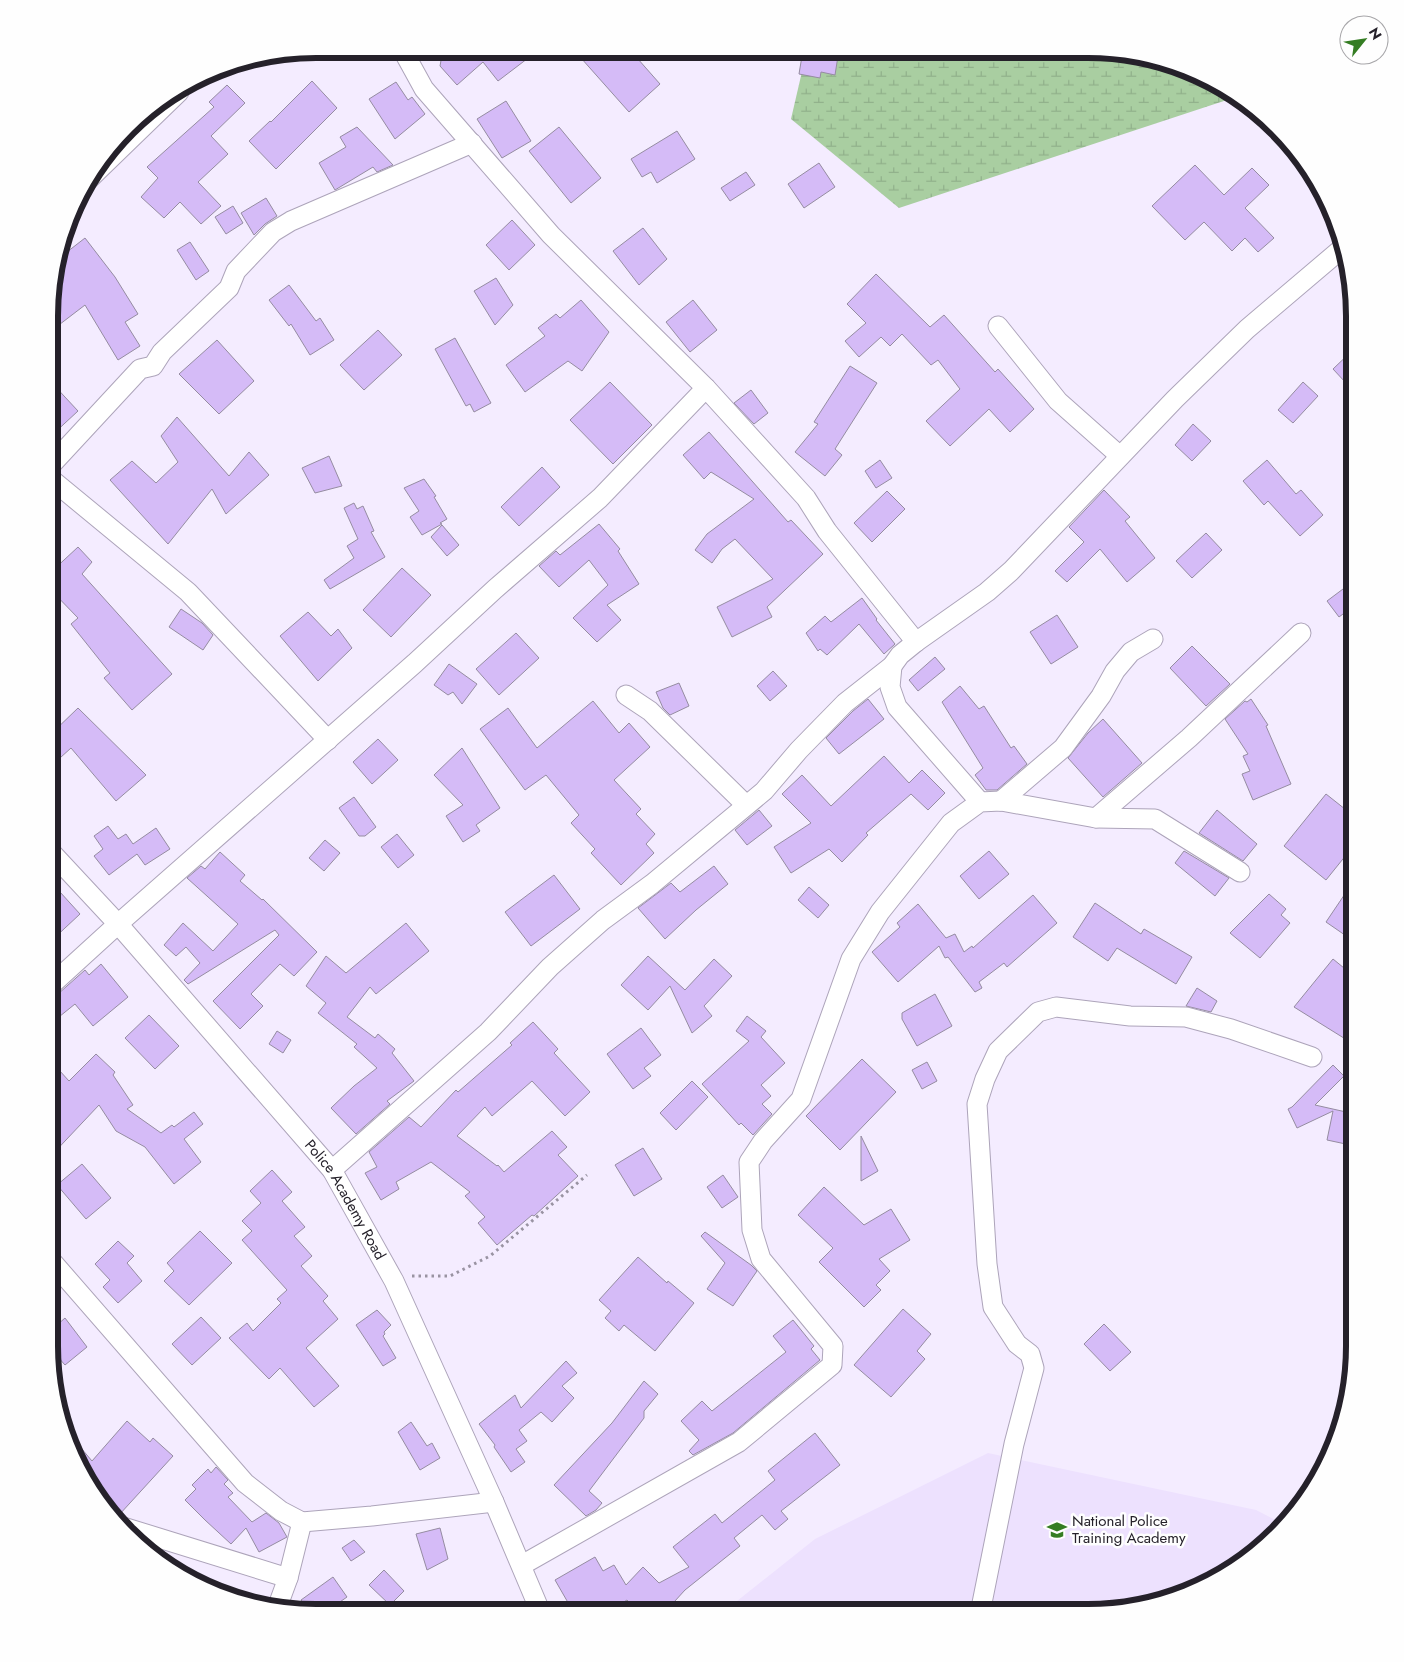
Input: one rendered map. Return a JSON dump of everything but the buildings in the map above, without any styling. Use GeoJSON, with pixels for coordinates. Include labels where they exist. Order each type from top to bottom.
{"type":"FeatureCollection","features":[{"type":"Feature","properties":{"kind":"street"},"geometry":{"type":"LineString","coordinates":[[407,58],[424,88],[551,235],[706,388],[806,498],[827,531],[916,642]]}},
{"type":"Feature","properties":{"kind":"street"},"geometry":{"type":"LineString","coordinates":[[127,139],[154,114]]}},
{"type":"Feature","properties":{"kind":"street"},"geometry":{"type":"LineString","coordinates":[[58,457],[140,369],[153,366],[162,352],[229,288],[236,272],[273,232],[291,221],[472,143]]}},
{"type":"Feature","properties":{"kind":"street"},"geometry":{"type":"LineString","coordinates":[[332,1170],[488,1032],[550,967],[604,920],[652,884],[764,791],[799,750],[845,703],[892,666],[900,655],[916,642],[986,592],[1011,571],[1175,399],[1247,329],[1339,251]]}},
{"type":"Feature","properties":{"kind":"street"},"geometry":{"type":"LineString","coordinates":[[998,326],[1058,401],[1120,456]]}},
{"type":"Feature","properties":{"kind":"street"},"geometry":{"type":"LineString","coordinates":[[58,979],[415,663],[494,589],[600,498],[706,388]]}},
{"type":"Feature","properties":{"kind":"street"},"geometry":{"type":"LineString","coordinates":[[58,485],[188,592],[328,740]]}},
{"type":"Feature","properties":{"kind":"street"},"geometry":{"type":"LineString","coordinates":[[1096,818],[1189,738],[1302,633]]}},
{"type":"Feature","properties":{"kind":"street"},"geometry":{"type":"LineString","coordinates":[[1001,801],[1063,748],[1131,652],[1153,639]]}},
{"type":"Feature","properties":{"kind":"street"},"geometry":{"type":"LineString","coordinates":[[892,666],[890,687],[897,707],[980,802]]}},
{"type":"Feature","properties":{"kind":"street"},"geometry":{"type":"LineString","coordinates":[[626,695],[650,711],[746,805]]}},
{"type":"Feature","properties":{"kind":"street"},"geometry":{"type":"LineString","coordinates":[[522,1565],[739,1442],[832,1365],[832,1346],[761,1259],[752,1230],[749,1162],[763,1141],[801,1099],[851,959],[880,912],[950,823],[980,802],[1001,801],[1096,818],[1155,819],[1240,872]]}},
{"type":"Feature","properties":{"kind":"street","name":"Police Academy Road"},"geometry":{"type":"LineString","coordinates":[[58,860],[118,924],[332,1170],[394,1281],[522,1565],[537,1604]]}},
{"type":"Feature","properties":{"kind":"street"},"geometry":{"type":"LineString","coordinates":[[982,1604],[1014,1444],[1034,1368],[1030,1354],[1017,1344],[993,1307],[987,1264],[977,1104],[998,1050],[1038,1012],[1056,1007],[1130,1016],[1186,1018],[1231,1029],[1312,1057]]}},
{"type":"Feature","properties":{"kind":"street"},"geometry":{"type":"LineString","coordinates":[[58,1268],[245,1484],[281,1510],[302,1522],[494,1502]]}},
{"type":"Feature","properties":{"kind":"street"},"geometry":{"type":"LineString","coordinates":[[279,1602],[288,1578],[302,1522]]}},
{"type":"Feature","properties":{"kind":"street"},"geometry":{"type":"LineString","coordinates":[[134,1530],[288,1578]]}},
{"type":"Feature","properties":{"kind":"path"},"geometry":{"type":"LineString","coordinates":[[394,1281],[414,1275],[450,1276],[490,1256],[587,1176]]}},
{"type":"Feature","properties":{"kind":"shaded area","name":"National Police Training Academy"},"geometry":{"type":"Polygon","coordinates":[[[988,1453],[1256,1510],[1278,1522],[1259,1541],[1218,1570],[1172,1591],[1139,1600],[1106,1604],[733,1604],[815,1539],[988,1453]]]}},
{"type":"Feature","properties":{"kind":"green space"},"geometry":{"type":"Polygon","coordinates":[[[805,58],[1106,58],[1139,62],[1172,71],[1203,84],[1229,99],[899,208],[791,119],[805,58]]]}},
{"type":"Feature","properties":{"kind":"place","name":"National Police Training Academy"},"geometry":{"type":"Point","coordinates":[1057,1530]}}]}
